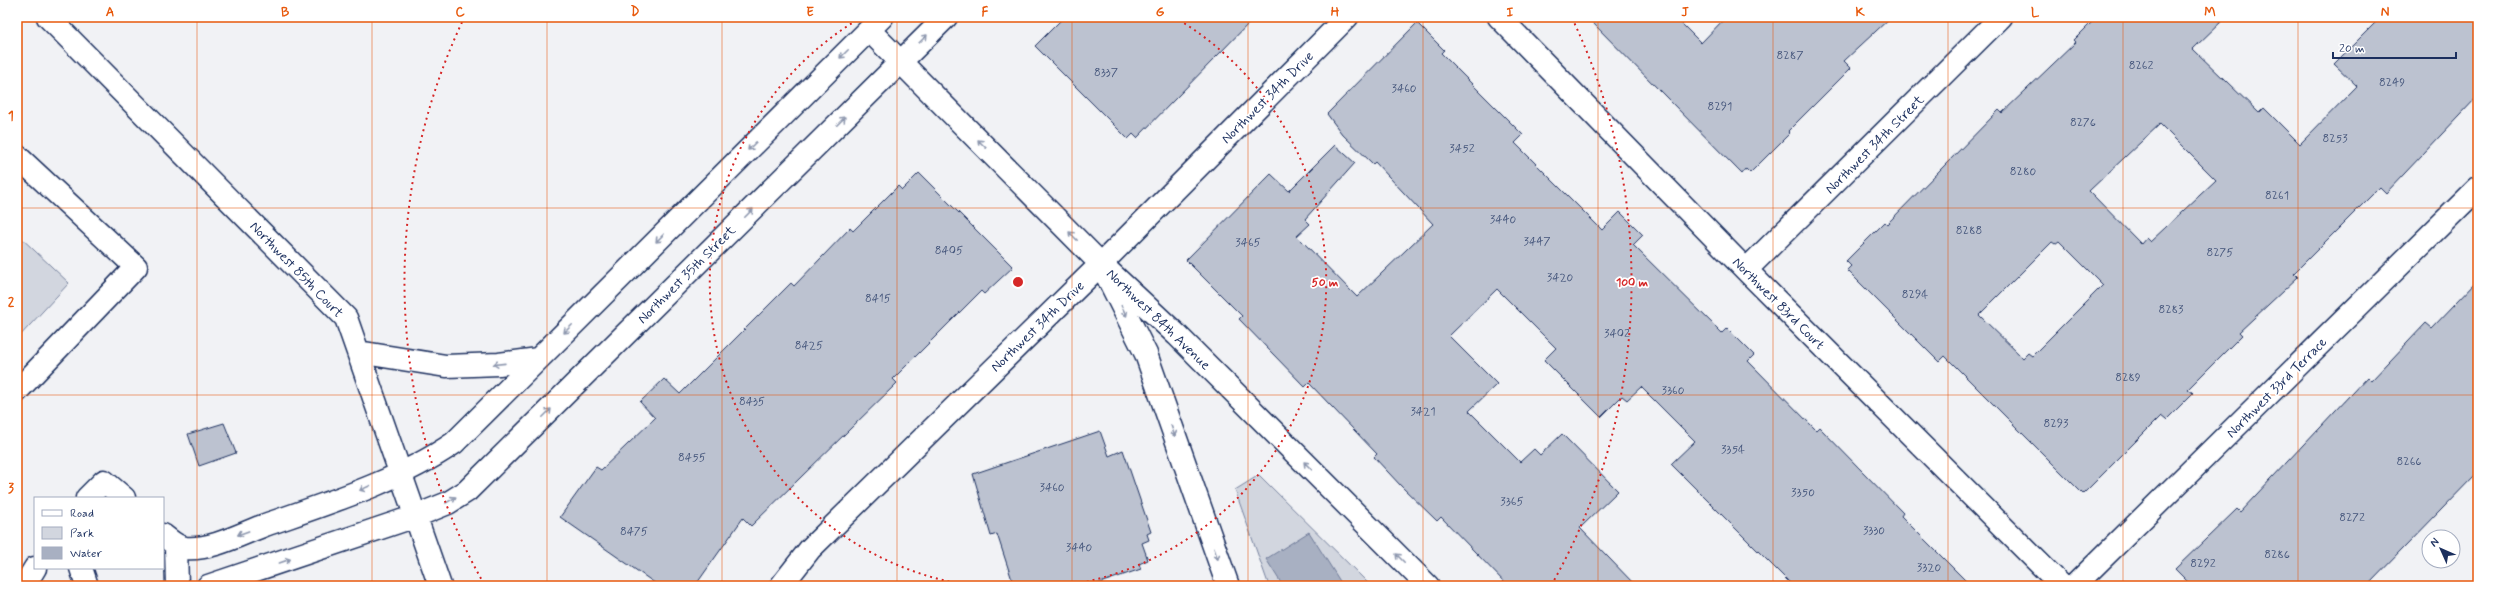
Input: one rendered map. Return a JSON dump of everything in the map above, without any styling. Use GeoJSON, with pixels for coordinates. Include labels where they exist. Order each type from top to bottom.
{"type":"FeatureCollection","features":[{"type":"Feature","properties":{"kind":"street","name":"Northwest 85th Court"},"geometry":{"type":"LineString","coordinates":[[48,17],[329,299],[346,318],[440,586]]}},
{"type":"Feature","properties":{"kind":"street","name":"Northwest 35th Street"},"geometry":{"type":"LineString","coordinates":[[208,586],[416,516],[448,503],[467,491],[946,17]]}},
{"type":"Feature","properties":{"kind":"street","name":"Northwest 34th Drive"},"geometry":{"type":"LineString","coordinates":[[781,586],[810,549],[1101,264],[1347,17]]}},
{"type":"Feature","properties":{"kind":"street","name":"Northwest 83rd Court"},"geometry":{"type":"LineString","coordinates":[[1499,17],[1746,270],[2062,586]]}},
{"type":"Feature","properties":{"kind":"street","name":"Northwest 34th Street"},"geometry":{"type":"LineString","coordinates":[[1746,270],[2001,17]]}},
{"type":"Feature","properties":{"kind":"street"},"geometry":{"type":"LineString","coordinates":[[169,540],[187,548],[206,546],[230,538],[356,492],[431,459],[454,443],[875,24],[900,62],[1101,264]]}},
{"type":"Feature","properties":{"kind":"street"},"geometry":{"type":"LineString","coordinates":[[17,156],[136,267],[17,392]]}},
{"type":"Feature","properties":{"kind":"street","name":"Northwest 33rd Terrace"},"geometry":{"type":"LineString","coordinates":[[2074,586],[2478,188]]}},
{"type":"Feature","properties":{"kind":"street","name":"Northwest 84th Avenue"},"geometry":{"type":"LineString","coordinates":[[1101,264],[1146,354],[1228,586]]}},
{"type":"Feature","properties":{"kind":"street","name":"Northwest 84th Avenue"},"geometry":{"type":"LineString","coordinates":[[1101,264],[1177,335],[1428,586]]}},
{"type":"Feature","properties":{"kind":"street"},"geometry":{"type":"LineString","coordinates":[[358,352],[446,366],[499,364],[538,359]]}},
{"type":"Feature","properties":{"kind":"street"},"geometry":{"type":"LineString","coordinates":[[88,497],[104,480],[123,497]]}},
{"type":"Feature","properties":{"kind":"street"},"geometry":{"type":"LineString","coordinates":[[169,540],[177,586]]}},
{"type":"Feature","properties":{"kind":"street"},"geometry":{"type":"LineString","coordinates":[[24,586],[34,569]]}},
{"type":"Feature","properties":{"kind":"street"},"geometry":{"type":"LineString","coordinates":[[81,569],[87,586]]}},
{"type":"Feature","properties":{"kind":"green space"},"geometry":{"type":"Polygon","coordinates":[[[17,234],[69,283],[17,339],[17,234]]]}},
{"type":"Feature","properties":{"kind":"green space"},"geometry":{"type":"Polygon","coordinates":[[[1259,475],[1371,586],[1269,586],[1235,490],[1259,475]]]}},
{"type":"Feature","properties":{"kind":"water"},"geometry":{"type":"Polygon","coordinates":[[[1309,532],[1343,586],[1283,586],[1266,559],[1309,532]]]}},
{"type":"Feature","properties":{"kind":"building"},"geometry":{"type":"Polygon","coordinates":[[[1064,17],[1255,17],[1137,138],[1133,134],[1128,139],[1035,46],[1064,17]]]}},
{"type":"Feature","properties":{"kind":"building"},"geometry":{"type":"Polygon","coordinates":[[[1587,17],[1675,17],[1701,43],[1726,17],[1891,17],[1844,61],[1851,68],[1788,131],[1790,133],[1750,173],[1746,169],[1742,174],[1587,17]]]}},
{"type":"Feature","properties":{"kind":"building"},"geometry":{"type":"Polygon","coordinates":[[[2097,17],[2226,17],[2193,49],[2259,113],[2264,108],[2300,144],[2357,86],[2334,64],[2381,17],[2478,17],[2478,96],[2386,193],[2380,187],[2294,273],[2298,277],[2239,332],[2242,335],[2188,389],[2193,393],[2166,420],[2161,416],[2083,494],[1945,356],[1939,362],[1847,270],[1851,266],[1846,261],[1885,222],[1887,224],[1999,110],[2002,113],[2076,42],[2074,40],[2097,17]],[[2160,124],[2089,191],[2141,244],[2146,238],[2150,242],[2216,180],[2160,124]],[[2059,241],[2055,244],[2052,242],[1979,315],[2023,358],[2028,353],[2032,356],[2103,285],[2059,241]]]}},
{"type":"Feature","properties":{"kind":"building"},"geometry":{"type":"Polygon","coordinates":[[[1417,23],[1444,50],[1441,53],[1523,135],[1515,143],[1602,230],[1620,212],[1643,235],[1633,245],[1722,333],[1727,328],[1754,355],[1748,361],[1816,430],[1819,427],[1903,513],[1901,516],[1971,586],[1793,586],[1671,464],[1695,441],[1641,387],[1627,400],[1622,396],[1601,417],[1544,360],[1556,348],[1497,289],[1449,336],[1497,384],[1469,411],[1520,462],[1534,449],[1540,455],[1562,434],[1618,491],[1580,528],[1636,586],[1508,586],[1441,517],[1437,521],[1401,486],[1374,457],[1377,454],[1309,383],[1305,387],[1239,319],[1242,316],[1186,260],[1271,174],[1289,191],[1335,145],[1355,163],[1305,219],[1310,224],[1297,236],[1357,297],[1433,224],[1375,162],[1373,164],[1342,134],[1327,114],[1417,23]]]}},
{"type":"Feature","properties":{"kind":"building"},"geometry":{"type":"Polygon","coordinates":[[[919,173],[1013,267],[984,294],[981,291],[893,379],[897,383],[751,526],[743,518],[695,586],[659,586],[560,517],[596,467],[601,470],[655,418],[640,402],[664,379],[680,394],[791,283],[794,286],[850,228],[853,231],[898,186],[902,190],[919,173]]]}},
{"type":"Feature","properties":{"kind":"building"},"geometry":{"type":"Polygon","coordinates":[[[2478,280],[2478,472],[2367,586],[2192,586],[2175,569],[2237,509],[2240,512],[2367,377],[2371,381],[2426,323],[2432,328],[2478,280]]]}},
{"type":"Feature","properties":{"kind":"building"},"geometry":{"type":"Polygon","coordinates":[[[224,423],[236,453],[199,466],[188,434],[224,423]]]}},
{"type":"Feature","properties":{"kind":"building"},"geometry":{"type":"Polygon","coordinates":[[[1100,431],[1109,456],[1123,450],[1151,532],[1147,534],[1149,540],[1142,543],[1148,560],[1139,564],[1141,569],[1091,586],[1014,586],[997,534],[991,536],[973,474],[1100,431]]]}}]}
